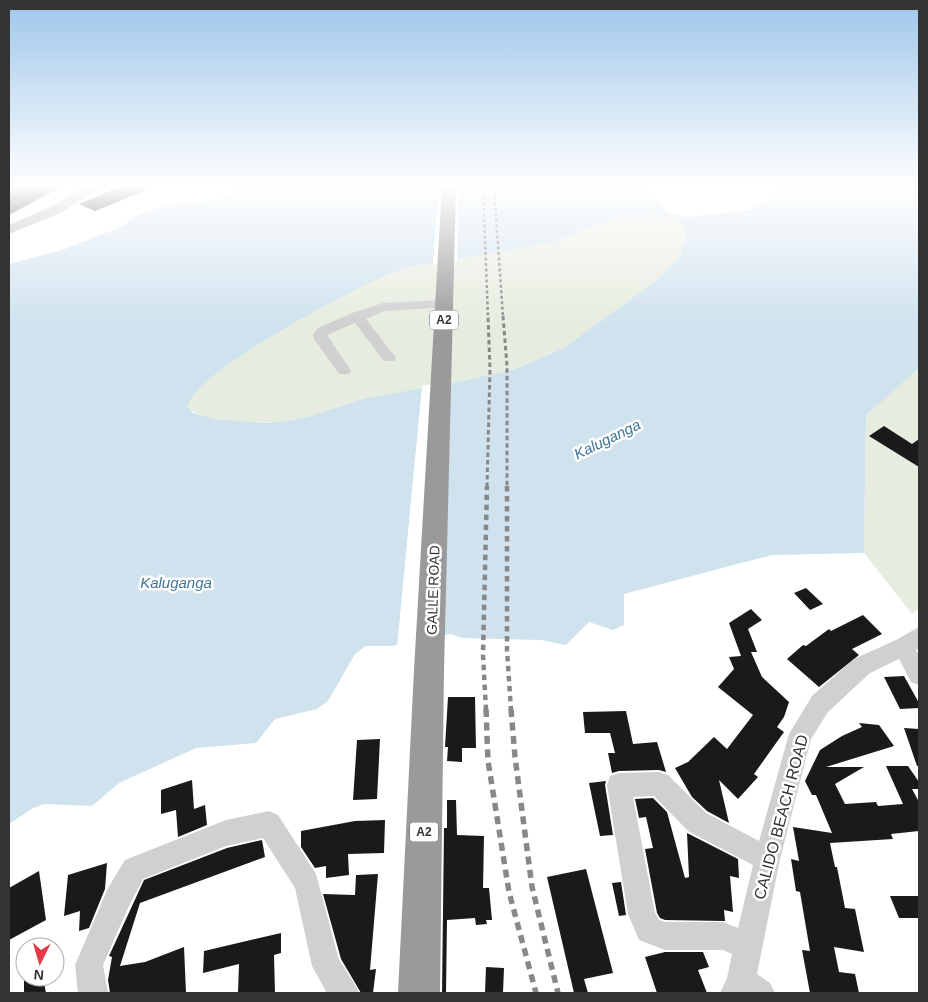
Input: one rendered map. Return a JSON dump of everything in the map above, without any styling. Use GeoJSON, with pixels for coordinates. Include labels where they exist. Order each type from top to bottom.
{"type":"FeatureCollection","features":[{"type":"Feature","properties":{"kind":"highway","name":"GALLE ROAD"},"geometry":{"type":"LineString","coordinates":[[419,993],[448,233]]}},
{"type":"Feature","properties":{"kind":"street"},"geometry":{"type":"LineString","coordinates":[[344,372],[320,335],[323,331],[357,316],[394,305],[445,304]]}},
{"type":"Feature","properties":{"kind":"street"},"geometry":{"type":"LineString","coordinates":[[357,316],[389,358]]}},
{"type":"Feature","properties":{"kind":"street"},"geometry":{"type":"LineString","coordinates":[[911,641],[919,675]]}},
{"type":"Feature","properties":{"kind":"street","name":"CALIDO BEACH ROAD"},"geometry":{"type":"LineString","coordinates":[[745,989],[748,946],[767,859],[801,734],[820,704],[862,666],[911,641]]}},
{"type":"Feature","properties":{"kind":"street"},"geometry":{"type":"LineString","coordinates":[[748,946],[724,936],[665,936],[649,930],[642,914],[619,786],[659,784],[696,822],[767,859]]}},
{"type":"Feature","properties":{"kind":"street"},"geometry":{"type":"LineString","coordinates":[[93,993],[89,965],[118,898],[134,869],[226,833],[269,824],[307,883],[326,966],[344,993]]}},
{"type":"Feature","properties":{"kind":"shaded area"},"geometry":{"type":"Polygon","coordinates":[[[577,233],[687,233],[680,256],[659,278],[564,348],[515,369],[289,421],[251,423],[221,421],[196,413],[188,407],[197,391],[219,372],[249,351],[320,309],[384,277],[404,268],[554,242],[577,233]]]}},
{"type":"Feature","properties":{"kind":"shaded area"},"geometry":{"type":"Polygon","coordinates":[[[919,361],[919,609],[912,614],[864,553],[866,415],[919,361]]]}},
{"type":"Feature","properties":{"kind":"water","name":"Kaluganga"},"geometry":{"type":"Polygon","coordinates":[[[106,233],[577,233],[554,242],[404,268],[355,291],[284,329],[249,351],[219,372],[197,391],[188,407],[193,413],[214,419],[263,423],[289,421],[367,398],[458,382],[515,369],[564,348],[659,278],[680,256],[687,233],[919,233],[919,368],[866,415],[864,553],[772,555],[624,594],[624,625],[613,630],[589,622],[566,645],[541,640],[462,638],[451,634],[392,646],[366,646],[355,654],[328,701],[317,709],[275,719],[256,743],[196,748],[119,783],[92,806],[45,804],[33,808],[9,824],[9,264],[65,249],[106,233]]]}},
{"type":"Feature","properties":{"kind":"pier"},"geometry":{"type":"Polygon","coordinates":[[[435,233],[458,233],[457,261],[433,265],[435,233]]]}},
{"type":"Feature","properties":{"kind":"pier"},"geometry":{"type":"Polygon","coordinates":[[[449,381],[436,640],[397,647],[422,386],[449,381]]]}},
{"type":"Feature","properties":{"kind":"building"},"geometry":{"type":"Polygon","coordinates":[[[884,426],[912,444],[919,439],[919,467],[869,436],[884,426]]]}},
{"type":"Feature","properties":{"kind":"building"},"geometry":{"type":"Polygon","coordinates":[[[806,588],[823,604],[810,610],[794,593],[806,588]]]}},
{"type":"Feature","properties":{"kind":"building"},"geometry":{"type":"Polygon","coordinates":[[[751,609],[762,620],[748,629],[757,652],[751,652],[762,677],[789,702],[784,717],[777,727],[784,732],[754,774],[758,777],[738,799],[719,780],[729,823],[707,811],[692,797],[675,768],[688,762],[714,737],[727,749],[753,715],[718,687],[734,669],[729,657],[741,656],[729,623],[751,609]]]}},
{"type":"Feature","properties":{"kind":"building"},"geometry":{"type":"Polygon","coordinates":[[[863,615],[882,634],[852,649],[859,655],[819,687],[787,659],[803,645],[806,646],[829,629],[831,631],[863,615]]]}},
{"type":"Feature","properties":{"kind":"building"},"geometry":{"type":"Polygon","coordinates":[[[904,676],[919,703],[919,708],[900,709],[884,677],[904,676]]]}},
{"type":"Feature","properties":{"kind":"building"},"geometry":{"type":"Polygon","coordinates":[[[448,697],[475,697],[476,748],[462,748],[462,762],[447,761],[448,747],[445,747],[448,697]]]}},
{"type":"Feature","properties":{"kind":"building"},"geometry":{"type":"Polygon","coordinates":[[[626,711],[633,744],[657,742],[666,772],[659,770],[619,771],[612,773],[608,753],[615,753],[610,733],[585,733],[583,712],[626,711]]]}},
{"type":"Feature","properties":{"kind":"building"},"geometry":{"type":"Polygon","coordinates":[[[859,723],[879,725],[894,746],[826,767],[864,767],[835,784],[845,804],[876,802],[878,806],[903,804],[886,766],[908,766],[919,782],[919,789],[912,789],[919,802],[919,831],[891,834],[893,839],[830,843],[845,908],[855,909],[864,952],[834,947],[839,972],[855,974],[859,993],[810,993],[802,950],[810,951],[800,892],[796,891],[791,859],[799,861],[793,827],[832,833],[816,795],[812,795],[805,781],[820,750],[842,736],[862,727],[859,723]]]}},
{"type":"Feature","properties":{"kind":"building"},"geometry":{"type":"Polygon","coordinates":[[[904,728],[919,729],[919,766],[917,766],[904,728]]]}},
{"type":"Feature","properties":{"kind":"building"},"geometry":{"type":"Polygon","coordinates":[[[380,739],[377,799],[353,800],[357,740],[380,739]]]}},
{"type":"Feature","properties":{"kind":"building"},"geometry":{"type":"Polygon","coordinates":[[[192,780],[194,809],[205,805],[207,825],[178,837],[176,810],[161,814],[161,790],[192,780]]]}},
{"type":"Feature","properties":{"kind":"building"},"geometry":{"type":"Polygon","coordinates":[[[606,781],[605,785],[613,835],[600,836],[589,783],[606,781]]]}},
{"type":"Feature","properties":{"kind":"building"},"geometry":{"type":"Polygon","coordinates":[[[653,798],[667,812],[685,878],[689,877],[687,833],[738,859],[739,878],[730,876],[733,912],[724,910],[725,921],[665,920],[660,918],[657,913],[645,849],[653,848],[646,817],[639,818],[635,799],[653,798]]]}},
{"type":"Feature","properties":{"kind":"building"},"geometry":{"type":"Polygon","coordinates":[[[447,800],[456,800],[457,835],[484,836],[483,888],[489,888],[492,920],[486,920],[487,924],[476,925],[475,918],[447,920],[446,993],[442,993],[444,828],[447,828],[447,800]]]}},
{"type":"Feature","properties":{"kind":"building"},"geometry":{"type":"Polygon","coordinates":[[[385,820],[384,853],[348,854],[349,875],[326,878],[326,866],[315,868],[301,847],[301,831],[355,821],[385,820]]]}},
{"type":"Feature","properties":{"kind":"building"},"geometry":{"type":"Polygon","coordinates":[[[262,840],[265,857],[140,903],[120,966],[145,962],[184,947],[186,993],[110,993],[108,980],[112,957],[109,956],[144,880],[227,848],[262,840]]]}},
{"type":"Feature","properties":{"kind":"building"},"geometry":{"type":"Polygon","coordinates":[[[107,863],[105,889],[89,928],[79,931],[80,911],[64,916],[68,875],[107,863]]]}},
{"type":"Feature","properties":{"kind":"building"},"geometry":{"type":"Polygon","coordinates":[[[586,869],[613,973],[584,979],[588,993],[574,993],[547,877],[586,869]]]}},
{"type":"Feature","properties":{"kind":"building"},"geometry":{"type":"Polygon","coordinates":[[[39,871],[46,920],[9,940],[9,888],[39,871]]]}},
{"type":"Feature","properties":{"kind":"building"},"geometry":{"type":"Polygon","coordinates":[[[378,874],[370,970],[376,969],[373,993],[361,993],[341,959],[323,894],[355,895],[356,875],[378,874]]]}},
{"type":"Feature","properties":{"kind":"building"},"geometry":{"type":"Polygon","coordinates":[[[621,882],[626,915],[619,916],[612,883],[621,882]]]}},
{"type":"Feature","properties":{"kind":"building"},"geometry":{"type":"Polygon","coordinates":[[[890,896],[919,896],[919,918],[899,918],[890,896]]]}},
{"type":"Feature","properties":{"kind":"building"},"geometry":{"type":"Polygon","coordinates":[[[281,933],[281,953],[274,955],[275,993],[238,993],[239,964],[203,973],[204,951],[281,933]]]}},
{"type":"Feature","properties":{"kind":"building"},"geometry":{"type":"Polygon","coordinates":[[[665,952],[703,952],[709,967],[698,970],[707,993],[657,993],[645,957],[665,952]]]}},
{"type":"Feature","properties":{"kind":"building"},"geometry":{"type":"Polygon","coordinates":[[[486,967],[504,968],[503,993],[485,993],[486,967]]]}},
{"type":"Feature","properties":{"kind":"building"},"geometry":{"type":"Polygon","coordinates":[[[24,987],[45,987],[46,993],[24,993],[24,987]]]}},
{"type":"Feature","properties":{"kind":"railway"},"geometry":{"type":"LineString","coordinates":[[485,233],[488,317]]}},
{"type":"Feature","properties":{"kind":"railway"},"geometry":{"type":"LineString","coordinates":[[497,233],[503,317]]}},
{"type":"Feature","properties":{"kind":"railway"},"geometry":{"type":"LineString","coordinates":[[487,487],[490,369],[488,316]]}},
{"type":"Feature","properties":{"kind":"railway"},"geometry":{"type":"LineString","coordinates":[[503,316],[507,366],[507,650],[511,710]]}},
{"type":"Feature","properties":{"kind":"railway"},"geometry":{"type":"LineString","coordinates":[[486,710],[483,655],[487,486]]}},
{"type":"Feature","properties":{"kind":"railway"},"geometry":{"type":"LineString","coordinates":[[486,709],[488,761],[509,892],[536,993]]}},
{"type":"Feature","properties":{"kind":"railway"},"geometry":{"type":"LineString","coordinates":[[511,709],[515,757],[532,887],[558,993]]}}]}
